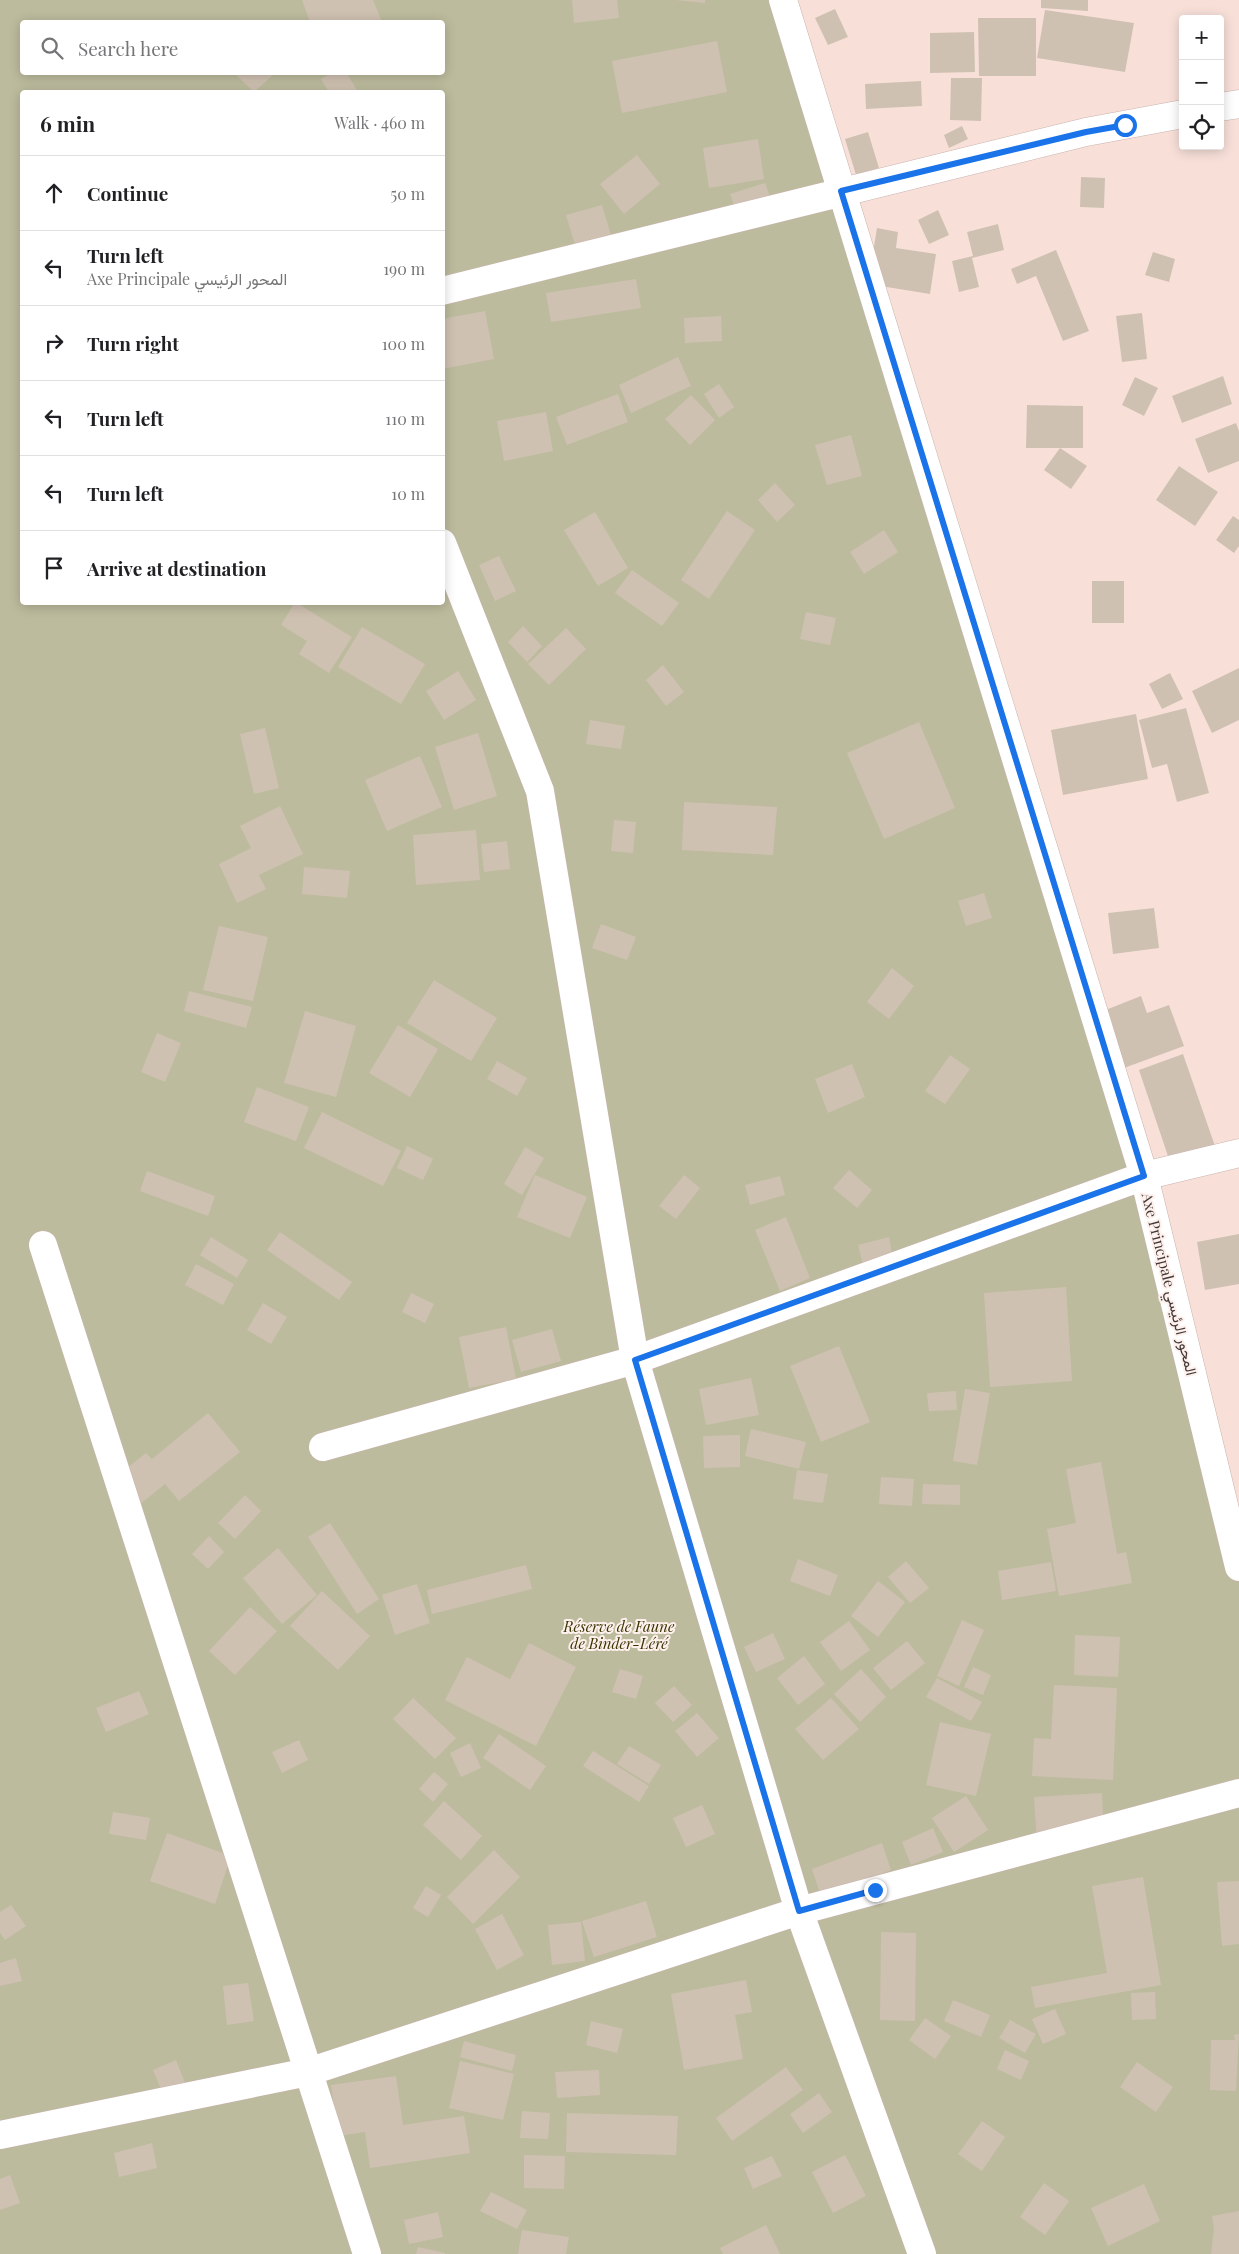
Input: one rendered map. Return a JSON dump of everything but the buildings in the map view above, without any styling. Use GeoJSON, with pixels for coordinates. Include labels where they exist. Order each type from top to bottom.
{"type":"FeatureCollection","features":[{"type":"Feature","properties":{"kind":"street","name":"Axe Principale المحور الرئيسي"},"geometry":{"type":"LineString","coordinates":[[783,0],[1144,1176],[1239,1567]]}},
{"type":"Feature","properties":{"kind":"street"},"geometry":{"type":"LineString","coordinates":[[1224,106],[1239,104]]}},
{"type":"Feature","properties":{"kind":"street"},"geometry":{"type":"LineString","coordinates":[[445,290],[1086,132],[1179,115]]}},
{"type":"Feature","properties":{"kind":"street"},"geometry":{"type":"LineString","coordinates":[[445,551],[540,791],[635,1360],[799,1911],[922,2254]]}},
{"type":"Feature","properties":{"kind":"street"},"geometry":{"type":"LineString","coordinates":[[324,1447],[635,1360],[1144,1176],[1239,1154]]}},
{"type":"Feature","properties":{"kind":"street"},"geometry":{"type":"LineString","coordinates":[[43,1245],[367,2254]]}},
{"type":"Feature","properties":{"kind":"street"},"geometry":{"type":"LineString","coordinates":[[0,2135],[308,2072],[799,1911],[1239,1793]]}},
{"type":"Feature","properties":{"kind":"green space","name":"Réserve de Faune de Binder-Léré"},"geometry":{"type":"Polygon","coordinates":[[[0,0],[783,0],[1144,1176],[1239,1567],[1239,2254],[0,2254],[0,0]]]}},
{"type":"Feature","properties":{"kind":"route"},"geometry":{"type":"LineString","coordinates":[[875,1890],[799,1911],[635,1360],[1144,1176],[841,191],[1086,132],[1125,125]]}}]}
